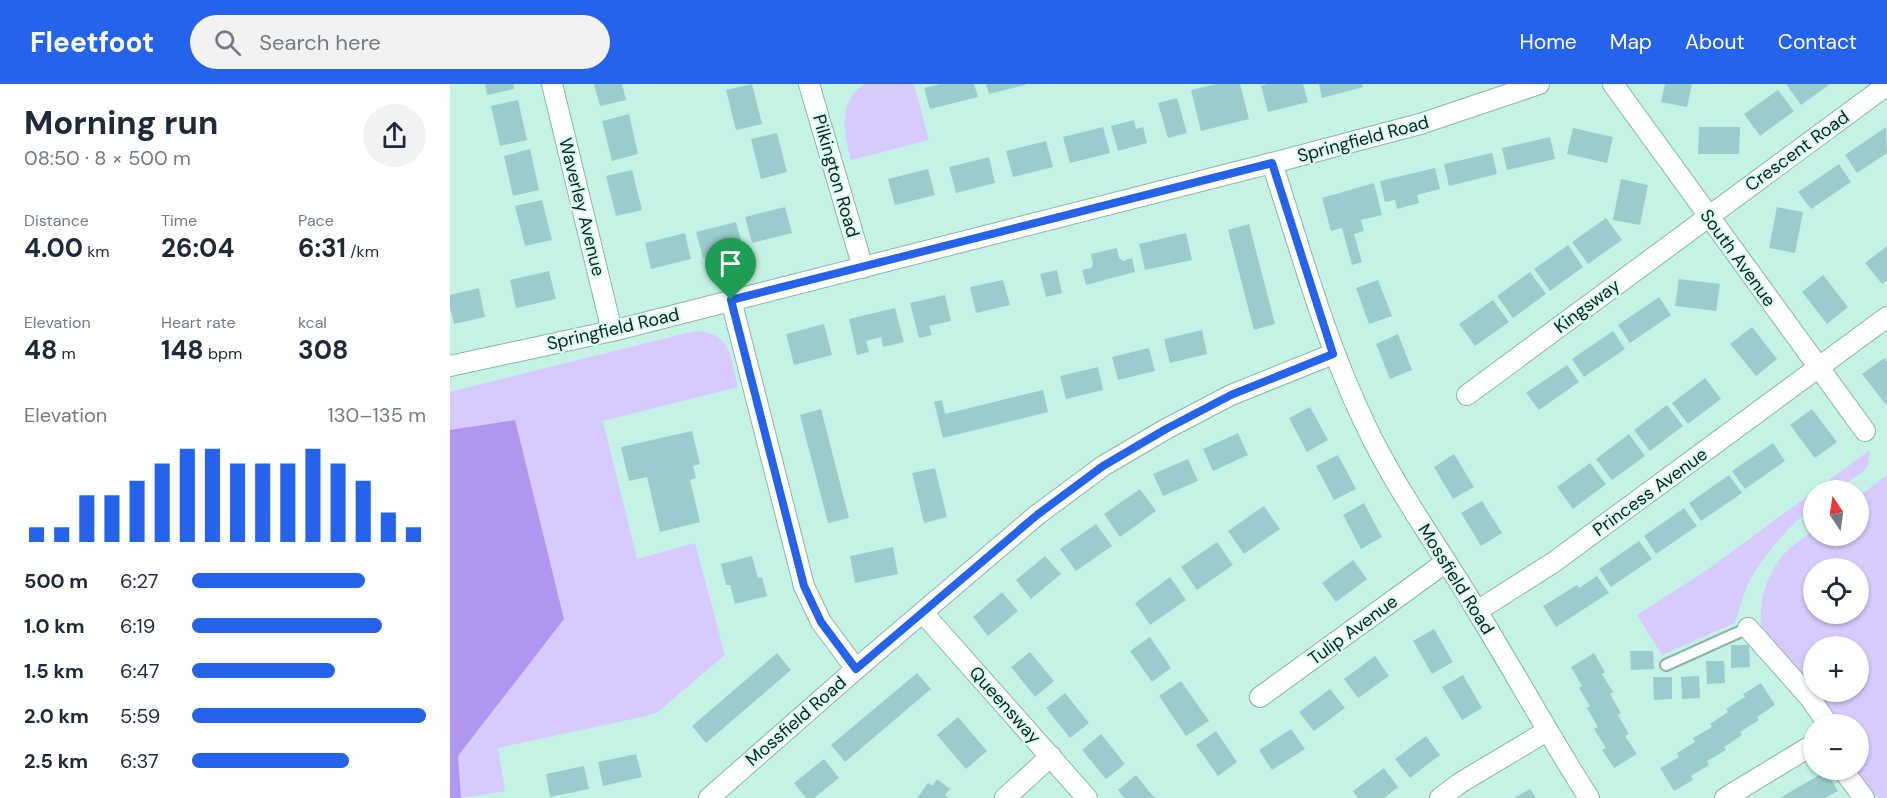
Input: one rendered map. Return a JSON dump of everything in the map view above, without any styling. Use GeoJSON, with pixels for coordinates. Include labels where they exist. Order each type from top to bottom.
{"type":"FeatureCollection","features":[{"type":"Feature","properties":{"kind":"street","name":"Waverley Avenue"},"geometry":{"type":"LineString","coordinates":[[552,84],[612,331]]}},
{"type":"Feature","properties":{"kind":"street","name":"Pilkington Road"},"geometry":{"type":"LineString","coordinates":[[810,84],[863,268]]}},
{"type":"Feature","properties":{"kind":"street","name":"Springfield Road"},"geometry":{"type":"LineString","coordinates":[[450,366],[612,331],[1272,163],[1420,124],[1539,84]]}},
{"type":"Feature","properties":{"kind":"street","name":"South Avenue"},"geometry":{"type":"LineString","coordinates":[[1612,84],[1865,431]]}},
{"type":"Feature","properties":{"kind":"street","name":"Crescent Road"},"geometry":{"type":"LineString","coordinates":[[1707,216],[1887,85]]}},
{"type":"Feature","properties":{"kind":"street","name":"Mossfield Road"},"geometry":{"type":"LineString","coordinates":[[1272,163],[1333,354],[1366,426],[1389,469],[1590,798]]}},
{"type":"Feature","properties":{"kind":"street","name":"Kingsway"},"geometry":{"type":"LineString","coordinates":[[1467,395],[1707,216]]}},
{"type":"Feature","properties":{"kind":"street"},"geometry":{"type":"LineString","coordinates":[[731,300],[804,586],[821,622],[856,669]]}},
{"type":"Feature","properties":{"kind":"street"},"geometry":{"type":"LineString","coordinates":[[1819,368],[1887,317]]}},
{"type":"Feature","properties":{"kind":"street","name":"Mossfield Road"},"geometry":{"type":"LineString","coordinates":[[709,798],[1037,515],[1103,466],[1231,395],[1333,354]]}},
{"type":"Feature","properties":{"kind":"street","name":"Princess Avenue"},"geometry":{"type":"LineString","coordinates":[[1477,611],[1554,562],[1819,368]]}},
{"type":"Feature","properties":{"kind":"street","name":"Tulip Avenue"},"geometry":{"type":"LineString","coordinates":[[1260,697],[1446,562]]}},
{"type":"Feature","properties":{"kind":"street","name":"Queensway"},"geometry":{"type":"LineString","coordinates":[[923,613],[1087,798]]}},
{"type":"Feature","properties":{"kind":"street"},"geometry":{"type":"LineString","coordinates":[[1748,628],[1810,698],[1821,714]]}},
{"type":"Feature","properties":{"kind":"street"},"geometry":{"type":"LineString","coordinates":[[1440,798],[1460,783],[1547,731]]}},
{"type":"Feature","properties":{"kind":"street"},"geometry":{"type":"LineString","coordinates":[[1725,798],[1803,751]]}},
{"type":"Feature","properties":{"kind":"street"},"geometry":{"type":"LineString","coordinates":[[1005,798],[1051,756]]}},
{"type":"Feature","properties":{"kind":"street"},"geometry":{"type":"LineString","coordinates":[[1850,780],[1864,798]]}},
{"type":"Feature","properties":{"kind":"lane"},"geometry":{"type":"LineString","coordinates":[[1666,665],[1748,628]]}},
{"type":"Feature","properties":{"kind":"shaded area"},"geometry":{"type":"Polygon","coordinates":[[[864,84],[914,84],[929,140],[851,160],[845,129],[846,109],[855,92],[864,84]]]}},
{"type":"Feature","properties":{"kind":"shaded area"},"geometry":{"type":"Polygon","coordinates":[[[695,331],[717,336],[728,348],[738,387],[603,421],[637,559],[695,543],[725,655],[658,712],[498,748],[505,791],[461,798],[457,757],[564,619],[514,420],[450,430],[450,392],[695,331]]]}},
{"type":"Feature","properties":{"kind":"shaded area"},"geometry":{"type":"Polygon","coordinates":[[[515,420],[564,619],[458,756],[461,798],[450,798],[450,430],[515,420]]]}},
{"type":"Feature","properties":{"kind":"shaded area"},"geometry":{"type":"Polygon","coordinates":[[[1870,450],[1868,464],[1864,471],[1851,480],[1829,480],[1870,450]]]}},
{"type":"Feature","properties":{"kind":"shaded area"},"geometry":{"type":"Polygon","coordinates":[[[1887,475],[1887,798],[1878,798],[1863,780],[1869,780],[1869,714],[1829,714],[1819,702],[1869,702],[1869,636],[1803,636],[1803,682],[1763,632],[1761,609],[1766,587],[1776,565],[1790,548],[1803,538],[1803,546],[1869,546],[1869,488],[1887,475]]]}},
{"type":"Feature","properties":{"kind":"shaded area"},"geometry":{"type":"Polygon","coordinates":[[[1803,499],[1803,515],[1764,558],[1751,578],[1735,623],[1662,655],[1637,615],[1707,570],[1803,499]]]}},
{"type":"Feature","properties":{"kind":"building"},"geometry":{"type":"Polygon","coordinates":[[[485,84],[513,84],[514,89],[487,95],[485,84]]]}},
{"type":"Feature","properties":{"kind":"building"},"geometry":{"type":"Polygon","coordinates":[[[594,84],[622,84],[626,100],[600,106],[594,84]]]}},
{"type":"Feature","properties":{"kind":"building"},"geometry":{"type":"Polygon","coordinates":[[[752,84],[762,124],[736,130],[726,90],[752,84]]]}},
{"type":"Feature","properties":{"kind":"building"},"geometry":{"type":"Polygon","coordinates":[[[940,84],[974,84],[978,97],[930,109],[924,88],[940,84]]]}},
{"type":"Feature","properties":{"kind":"building"},"geometry":{"type":"Polygon","coordinates":[[[986,84],[1025,84],[1025,85],[989,94],[986,84]]]}},
{"type":"Feature","properties":{"kind":"building"},"geometry":{"type":"Polygon","coordinates":[[[1216,84],[1240,84],[1249,119],[1201,131],[1191,90],[1216,84]]]}},
{"type":"Feature","properties":{"kind":"building"},"geometry":{"type":"Polygon","coordinates":[[[1303,84],[1308,102],[1268,112],[1261,86],[1303,84]]]}},
{"type":"Feature","properties":{"kind":"building"},"geometry":{"type":"Polygon","coordinates":[[[1319,84],[1362,84],[1363,87],[1322,98],[1319,84]]]}},
{"type":"Feature","properties":{"kind":"building"},"geometry":{"type":"Polygon","coordinates":[[[1665,84],[1692,84],[1687,107],[1661,102],[1665,84]]]}},
{"type":"Feature","properties":{"kind":"building"},"geometry":{"type":"Polygon","coordinates":[[[1786,84],[1830,84],[1801,105],[1786,84]]]}},
{"type":"Feature","properties":{"kind":"building"},"geometry":{"type":"Polygon","coordinates":[[[1778,90],[1794,111],[1760,136],[1744,114],[1778,90]]]}},
{"type":"Feature","properties":{"kind":"building"},"geometry":{"type":"Polygon","coordinates":[[[1177,98],[1187,133],[1168,138],[1158,103],[1177,98]]]}},
{"type":"Feature","properties":{"kind":"building"},"geometry":{"type":"Polygon","coordinates":[[[518,100],[527,140],[500,146],[491,106],[518,100]]]}},
{"type":"Feature","properties":{"kind":"building"},"geometry":{"type":"Polygon","coordinates":[[[629,114],[638,154],[612,161],[602,121],[629,114]]]}},
{"type":"Feature","properties":{"kind":"building"},"geometry":{"type":"Polygon","coordinates":[[[1134,120],[1136,129],[1143,127],[1147,143],[1118,151],[1111,126],[1134,120]]]}},
{"type":"Feature","properties":{"kind":"building"},"geometry":{"type":"Polygon","coordinates":[[[1103,127],[1110,153],[1070,163],[1063,137],[1103,127]]]}},
{"type":"Feature","properties":{"kind":"building"},"geometry":{"type":"Polygon","coordinates":[[[1699,127],[1740,127],[1739,154],[1698,154],[1699,127]]]}},
{"type":"Feature","properties":{"kind":"building"},"geometry":{"type":"Polygon","coordinates":[[[1886,127],[1887,153],[1857,173],[1845,155],[1886,127]]]}},
{"type":"Feature","properties":{"kind":"building"},"geometry":{"type":"Polygon","coordinates":[[[1573,128],[1613,137],[1607,163],[1567,154],[1573,128]]]}},
{"type":"Feature","properties":{"kind":"building"},"geometry":{"type":"Polygon","coordinates":[[[777,133],[787,172],[761,179],[751,139],[777,133]]]}},
{"type":"Feature","properties":{"kind":"building"},"geometry":{"type":"Polygon","coordinates":[[[1550,137],[1555,159],[1507,170],[1502,148],[1550,137]]]}},
{"type":"Feature","properties":{"kind":"building"},"geometry":{"type":"Polygon","coordinates":[[[1046,141],[1053,167],[1013,177],[1006,151],[1046,141]]]}},
{"type":"Feature","properties":{"kind":"building"},"geometry":{"type":"Polygon","coordinates":[[[530,149],[539,190],[513,196],[504,156],[530,149]]]}},
{"type":"Feature","properties":{"kind":"building"},"geometry":{"type":"Polygon","coordinates":[[[1492,153],[1497,174],[1449,186],[1444,164],[1492,153]]]}},
{"type":"Feature","properties":{"kind":"building"},"geometry":{"type":"Polygon","coordinates":[[[989,157],[995,183],[956,193],[949,167],[989,157]]]}},
{"type":"Feature","properties":{"kind":"building"},"geometry":{"type":"Polygon","coordinates":[[[1839,164],[1851,182],[1811,209],[1798,192],[1839,164]]]}},
{"type":"Feature","properties":{"kind":"building"},"geometry":{"type":"Polygon","coordinates":[[[1435,168],[1440,189],[1417,195],[1419,203],[1397,209],[1395,200],[1385,202],[1380,181],[1435,168]]]}},
{"type":"Feature","properties":{"kind":"building"},"geometry":{"type":"Polygon","coordinates":[[[928,169],[935,195],[895,205],[888,179],[928,169]]]}},
{"type":"Feature","properties":{"kind":"building"},"geometry":{"type":"Polygon","coordinates":[[[632,170],[642,210],[616,216],[606,176],[632,170]]]}},
{"type":"Feature","properties":{"kind":"building"},"geometry":{"type":"Polygon","coordinates":[[[1621,179],[1648,185],[1640,225],[1613,220],[1621,179]]]}},
{"type":"Feature","properties":{"kind":"building"},"geometry":{"type":"Polygon","coordinates":[[[1374,183],[1382,215],[1361,220],[1364,231],[1354,234],[1362,262],[1352,265],[1342,228],[1331,231],[1322,198],[1374,183]]]}},
{"type":"Feature","properties":{"kind":"building"},"geometry":{"type":"Polygon","coordinates":[[[542,200],[552,240],[525,246],[515,206],[542,200]]]}},
{"type":"Feature","properties":{"kind":"building"},"geometry":{"type":"Polygon","coordinates":[[[785,207],[792,233],[752,243],[745,217],[785,207]]]}},
{"type":"Feature","properties":{"kind":"building"},"geometry":{"type":"Polygon","coordinates":[[[1777,207],[1803,212],[1795,253],[1769,248],[1777,207]]]}},
{"type":"Feature","properties":{"kind":"building"},"geometry":{"type":"Polygon","coordinates":[[[1606,218],[1622,240],[1588,264],[1572,242],[1606,218]]]}},
{"type":"Feature","properties":{"kind":"building"},"geometry":{"type":"Polygon","coordinates":[[[736,222],[743,248],[703,258],[696,232],[736,222]]]}},
{"type":"Feature","properties":{"kind":"building"},"geometry":{"type":"Polygon","coordinates":[[[1249,224],[1275,324],[1254,330],[1228,230],[1249,224]]]}},
{"type":"Feature","properties":{"kind":"building"},"geometry":{"type":"Polygon","coordinates":[[[685,233],[691,259],[651,269],[645,243],[685,233]]]}},
{"type":"Feature","properties":{"kind":"building"},"geometry":{"type":"Polygon","coordinates":[[[1186,233],[1192,260],[1145,270],[1139,244],[1186,233]]]}},
{"type":"Feature","properties":{"kind":"building"},"geometry":{"type":"Polygon","coordinates":[[[1568,245],[1583,267],[1550,291],[1534,269],[1568,245]]]}},
{"type":"Feature","properties":{"kind":"building"},"geometry":{"type":"Polygon","coordinates":[[[1887,246],[1887,280],[1882,284],[1865,263],[1887,246]]]}},
{"type":"Feature","properties":{"kind":"building"},"geometry":{"type":"Polygon","coordinates":[[[1117,248],[1119,258],[1123,261],[1132,258],[1135,272],[1086,285],[1082,270],[1091,268],[1093,264],[1091,254],[1117,248]]]}},
{"type":"Feature","properties":{"kind":"building"},"geometry":{"type":"Polygon","coordinates":[[[1057,270],[1062,293],[1046,297],[1040,274],[1057,270]]]}},
{"type":"Feature","properties":{"kind":"building"},"geometry":{"type":"Polygon","coordinates":[[[549,271],[556,299],[516,308],[510,280],[549,271]]]}},
{"type":"Feature","properties":{"kind":"building"},"geometry":{"type":"Polygon","coordinates":[[[1530,272],[1546,294],[1513,318],[1497,296],[1530,272]]]}},
{"type":"Feature","properties":{"kind":"building"},"geometry":{"type":"Polygon","coordinates":[[[1823,275],[1848,307],[1827,324],[1802,292],[1823,275]]]}},
{"type":"Feature","properties":{"kind":"building"},"geometry":{"type":"Polygon","coordinates":[[[1679,279],[1720,284],[1716,311],[1675,306],[1679,279]]]}},
{"type":"Feature","properties":{"kind":"building"},"geometry":{"type":"Polygon","coordinates":[[[1003,280],[1010,305],[976,313],[970,287],[1003,280]]]}},
{"type":"Feature","properties":{"kind":"building"},"geometry":{"type":"Polygon","coordinates":[[[1378,280],[1392,316],[1369,324],[1356,288],[1378,280]]]}},
{"type":"Feature","properties":{"kind":"building"},"geometry":{"type":"Polygon","coordinates":[[[479,288],[485,317],[454,324],[450,295],[479,288]]]}},
{"type":"Feature","properties":{"kind":"building"},"geometry":{"type":"Polygon","coordinates":[[[945,295],[951,321],[929,326],[932,335],[919,338],[910,303],[945,295]]]}},
{"type":"Feature","properties":{"kind":"building"},"geometry":{"type":"Polygon","coordinates":[[[1659,297],[1671,315],[1630,343],[1618,325],[1659,297]]]}},
{"type":"Feature","properties":{"kind":"building"},"geometry":{"type":"Polygon","coordinates":[[[1493,300],[1509,322],[1475,346],[1459,324],[1493,300]]]}},
{"type":"Feature","properties":{"kind":"building"},"geometry":{"type":"Polygon","coordinates":[[[895,308],[904,342],[883,347],[881,337],[866,341],[869,352],[857,355],[849,319],[895,308]]]}},
{"type":"Feature","properties":{"kind":"building"},"geometry":{"type":"Polygon","coordinates":[[[824,324],[832,355],[794,365],[786,334],[824,324]]]}},
{"type":"Feature","properties":{"kind":"building"},"geometry":{"type":"Polygon","coordinates":[[[1752,327],[1777,359],[1756,376],[1730,344],[1752,327]]]}},
{"type":"Feature","properties":{"kind":"building"},"geometry":{"type":"Polygon","coordinates":[[[1202,330],[1207,354],[1170,363],[1164,339],[1202,330]]]}},
{"type":"Feature","properties":{"kind":"building"},"geometry":{"type":"Polygon","coordinates":[[[1613,331],[1625,349],[1584,377],[1572,359],[1613,331]]]}},
{"type":"Feature","properties":{"kind":"building"},"geometry":{"type":"Polygon","coordinates":[[[1398,334],[1412,370],[1390,379],[1376,344],[1398,334]]]}},
{"type":"Feature","properties":{"kind":"building"},"geometry":{"type":"Polygon","coordinates":[[[1149,348],[1155,371],[1118,380],[1112,357],[1149,348]]]}},
{"type":"Feature","properties":{"kind":"building"},"geometry":{"type":"Polygon","coordinates":[[[1884,358],[1887,362],[1887,406],[1862,374],[1884,358]]]}},
{"type":"Feature","properties":{"kind":"building"},"geometry":{"type":"Polygon","coordinates":[[[1567,365],[1579,382],[1539,410],[1526,393],[1567,365]]]}},
{"type":"Feature","properties":{"kind":"building"},"geometry":{"type":"Polygon","coordinates":[[[1098,367],[1103,390],[1066,399],[1060,376],[1098,367]]]}},
{"type":"Feature","properties":{"kind":"building"},"geometry":{"type":"Polygon","coordinates":[[[1705,378],[1721,399],[1688,424],[1672,403],[1705,378]]]}},
{"type":"Feature","properties":{"kind":"building"},"geometry":{"type":"Polygon","coordinates":[[[1043,390],[1048,412],[943,438],[934,402],[942,400],[945,414],[1043,390]]]}},
{"type":"Feature","properties":{"kind":"building"},"geometry":{"type":"Polygon","coordinates":[[[1667,405],[1683,426],[1650,451],[1634,430],[1667,405]]]}},
{"type":"Feature","properties":{"kind":"building"},"geometry":{"type":"Polygon","coordinates":[[[1310,407],[1328,440],[1307,452],[1289,418],[1310,407]]]}},
{"type":"Feature","properties":{"kind":"building"},"geometry":{"type":"Polygon","coordinates":[[[821,409],[849,518],[828,523],[800,415],[821,409]]]}},
{"type":"Feature","properties":{"kind":"building"},"geometry":{"type":"Polygon","coordinates":[[[1812,409],[1837,442],[1815,458],[1790,425],[1812,409]]]}},
{"type":"Feature","properties":{"kind":"building"},"geometry":{"type":"Polygon","coordinates":[[[692,431],[700,464],[693,466],[696,478],[690,480],[700,522],[660,532],[647,477],[629,481],[621,447],[692,431]]]}},
{"type":"Feature","properties":{"kind":"building"},"geometry":{"type":"Polygon","coordinates":[[[1238,433],[1248,455],[1213,471],[1203,449],[1238,433]]]}},
{"type":"Feature","properties":{"kind":"building"},"geometry":{"type":"Polygon","coordinates":[[[1629,434],[1645,456],[1612,480],[1596,459],[1629,434]]]}},
{"type":"Feature","properties":{"kind":"building"},"geometry":{"type":"Polygon","coordinates":[[[1773,443],[1785,461],[1745,489],[1732,471],[1773,443]]]}},
{"type":"Feature","properties":{"kind":"building"},"geometry":{"type":"Polygon","coordinates":[[[1454,454],[1474,487],[1453,499],[1434,467],[1454,454]]]}},
{"type":"Feature","properties":{"kind":"building"},"geometry":{"type":"Polygon","coordinates":[[[1338,455],[1356,489],[1334,500],[1316,466],[1338,455]]]}},
{"type":"Feature","properties":{"kind":"building"},"geometry":{"type":"Polygon","coordinates":[[[1188,459],[1198,481],[1163,496],[1153,474],[1188,459]]]}},
{"type":"Feature","properties":{"kind":"building"},"geometry":{"type":"Polygon","coordinates":[[[1590,463],[1606,484],[1573,509],[1557,487],[1590,463]]]}},
{"type":"Feature","properties":{"kind":"building"},"geometry":{"type":"Polygon","coordinates":[[[935,468],[947,517],[924,523],[912,473],[935,468]]]}},
{"type":"Feature","properties":{"kind":"building"},"geometry":{"type":"Polygon","coordinates":[[[1729,475],[1742,493],[1701,521],[1689,503],[1729,475]]]}},
{"type":"Feature","properties":{"kind":"building"},"geometry":{"type":"Polygon","coordinates":[[[1140,489],[1156,511],[1120,537],[1104,514],[1140,489]]]}},
{"type":"Feature","properties":{"kind":"building"},"geometry":{"type":"Polygon","coordinates":[[[1482,501],[1502,533],[1481,546],[1461,513],[1482,501]]]}},
{"type":"Feature","properties":{"kind":"building"},"geometry":{"type":"Polygon","coordinates":[[[1364,503],[1382,537],[1361,549],[1343,515],[1364,503]]]}},
{"type":"Feature","properties":{"kind":"building"},"geometry":{"type":"Polygon","coordinates":[[[1264,506],[1280,529],[1244,554],[1228,531],[1264,506]]]}},
{"type":"Feature","properties":{"kind":"building"},"geometry":{"type":"Polygon","coordinates":[[[1684,508],[1697,526],[1656,554],[1644,536],[1684,508]]]}},
{"type":"Feature","properties":{"kind":"building"},"geometry":{"type":"Polygon","coordinates":[[[1096,524],[1112,546],[1076,571],[1060,549],[1096,524]]]}},
{"type":"Feature","properties":{"kind":"building"},"geometry":{"type":"Polygon","coordinates":[[[1639,541],[1652,559],[1611,587],[1599,569],[1639,541]]]}},
{"type":"Feature","properties":{"kind":"building"},"geometry":{"type":"Polygon","coordinates":[[[1217,542],[1233,565],[1197,590],[1181,567],[1217,542]]]}},
{"type":"Feature","properties":{"kind":"building"},"geometry":{"type":"Polygon","coordinates":[[[893,547],[898,574],[855,583],[850,556],[893,547]]]}},
{"type":"Feature","properties":{"kind":"building"},"geometry":{"type":"Polygon","coordinates":[[[752,556],[758,578],[762,577],[767,596],[735,604],[730,585],[726,585],[721,564],[752,556]]]}},
{"type":"Feature","properties":{"kind":"building"},"geometry":{"type":"Polygon","coordinates":[[[1045,556],[1061,574],[1031,599],[1016,580],[1045,556]]]}},
{"type":"Feature","properties":{"kind":"building"},"geometry":{"type":"Polygon","coordinates":[[[1353,560],[1367,579],[1336,602],[1322,583],[1353,560]]]}},
{"type":"Feature","properties":{"kind":"building"},"geometry":{"type":"Polygon","coordinates":[[[1597,576],[1609,593],[1556,627],[1543,606],[1577,585],[1579,588],[1597,576]]]}},
{"type":"Feature","properties":{"kind":"building"},"geometry":{"type":"Polygon","coordinates":[[[1170,577],[1186,600],[1150,625],[1135,603],[1170,577]]]}},
{"type":"Feature","properties":{"kind":"building"},"geometry":{"type":"Polygon","coordinates":[[[1002,592],[1018,611],[988,636],[973,617],[1002,592]]]}},
{"type":"Feature","properties":{"kind":"building"},"geometry":{"type":"Polygon","coordinates":[[[1434,629],[1453,662],[1432,674],[1413,641],[1434,629]]]}},
{"type":"Feature","properties":{"kind":"building"},"geometry":{"type":"Polygon","coordinates":[[[1150,637],[1171,668],[1152,682],[1130,651],[1150,637]]]}},
{"type":"Feature","properties":{"kind":"building"},"geometry":{"type":"Polygon","coordinates":[[[1731,645],[1749,645],[1750,667],[1731,668],[1731,645]]]}},
{"type":"Feature","properties":{"kind":"building"},"geometry":{"type":"Polygon","coordinates":[[[1630,651],[1653,651],[1654,669],[1631,670],[1630,651]]]}},
{"type":"Feature","properties":{"kind":"building"},"geometry":{"type":"Polygon","coordinates":[[[1030,652],[1054,681],[1035,697],[1011,667],[1030,652]]]}},
{"type":"Feature","properties":{"kind":"building"},"geometry":{"type":"Polygon","coordinates":[[[777,653],[791,670],[706,743],[692,726],[777,653]]]}},
{"type":"Feature","properties":{"kind":"building"},"geometry":{"type":"Polygon","coordinates":[[[1594,653],[1605,672],[1602,674],[1613,692],[1610,694],[1621,713],[1618,715],[1629,734],[1625,736],[1637,754],[1614,768],[1602,750],[1606,748],[1594,729],[1598,727],[1587,708],[1590,706],[1579,688],[1582,686],[1571,667],[1594,653]]]}},
{"type":"Feature","properties":{"kind":"building"},"geometry":{"type":"Polygon","coordinates":[[[1375,656],[1389,676],[1358,698],[1344,679],[1375,656]]]}},
{"type":"Feature","properties":{"kind":"building"},"geometry":{"type":"Polygon","coordinates":[[[1706,661],[1724,661],[1725,683],[1707,684],[1706,661]]]}},
{"type":"Feature","properties":{"kind":"building"},"geometry":{"type":"Polygon","coordinates":[[[917,673],[931,689],[845,762],[831,745],[917,673]]]}},
{"type":"Feature","properties":{"kind":"building"},"geometry":{"type":"Polygon","coordinates":[[[1463,675],[1482,708],[1462,720],[1442,687],[1463,675]]]}},
{"type":"Feature","properties":{"kind":"building"},"geometry":{"type":"Polygon","coordinates":[[[1699,676],[1700,698],[1682,699],[1681,677],[1699,676]]]}},
{"type":"Feature","properties":{"kind":"building"},"geometry":{"type":"Polygon","coordinates":[[[1653,677],[1672,677],[1672,699],[1654,700],[1653,677]]]}},
{"type":"Feature","properties":{"kind":"building"},"geometry":{"type":"Polygon","coordinates":[[[1181,681],[1209,721],[1186,736],[1159,696],[1181,681]]]}},
{"type":"Feature","properties":{"kind":"building"},"geometry":{"type":"Polygon","coordinates":[[[1761,683],[1775,705],[1757,717],[1759,720],[1740,732],[1742,735],[1724,747],[1726,750],[1707,761],[1709,765],[1691,776],[1693,780],[1674,791],[1660,768],[1679,757],[1677,753],[1695,742],[1693,738],[1712,727],[1710,724],[1728,712],[1726,709],[1745,697],[1743,694],[1761,683]]]}},
{"type":"Feature","properties":{"kind":"building"},"geometry":{"type":"Polygon","coordinates":[[[1330,689],[1345,708],[1314,731],[1299,712],[1330,689]]]}},
{"type":"Feature","properties":{"kind":"building"},"geometry":{"type":"Polygon","coordinates":[[[1065,693],[1089,723],[1070,738],[1046,708],[1065,693]]]}},
{"type":"Feature","properties":{"kind":"building"},"geometry":{"type":"Polygon","coordinates":[[[958,717],[987,751],[966,769],[937,735],[958,717]]]}},
{"type":"Feature","properties":{"kind":"building"},"geometry":{"type":"Polygon","coordinates":[[[1291,729],[1305,749],[1272,770],[1259,750],[1291,729]]]}},
{"type":"Feature","properties":{"kind":"building"},"geometry":{"type":"Polygon","coordinates":[[[1216,731],[1237,762],[1218,776],[1196,745],[1216,731]]]}},
{"type":"Feature","properties":{"kind":"building"},"geometry":{"type":"Polygon","coordinates":[[[1101,734],[1125,764],[1106,779],[1082,750],[1101,734]]]}},
{"type":"Feature","properties":{"kind":"building"},"geometry":{"type":"Polygon","coordinates":[[[1426,736],[1440,755],[1410,778],[1395,759],[1426,736]]]}},
{"type":"Feature","properties":{"kind":"building"},"geometry":{"type":"Polygon","coordinates":[[[636,754],[642,777],[603,786],[598,762],[636,754]]]}},
{"type":"Feature","properties":{"kind":"building"},"geometry":{"type":"Polygon","coordinates":[[[824,759],[839,778],[814,798],[806,798],[794,783],[824,759]]]}},
{"type":"Feature","properties":{"kind":"building"},"geometry":{"type":"Polygon","coordinates":[[[584,766],[589,789],[550,797],[546,774],[584,766]]]}},
{"type":"Feature","properties":{"kind":"building"},"geometry":{"type":"Polygon","coordinates":[[[1384,768],[1398,787],[1384,798],[1358,798],[1353,791],[1384,768]]]}},
{"type":"Feature","properties":{"kind":"building"},"geometry":{"type":"Polygon","coordinates":[[[1136,775],[1155,798],[1124,798],[1118,790],[1136,775]]]}},
{"type":"Feature","properties":{"kind":"building"},"geometry":{"type":"Polygon","coordinates":[[[937,779],[950,789],[945,795],[949,798],[917,798],[928,783],[932,786],[937,779]]]}},
{"type":"Feature","properties":{"kind":"building"},"geometry":{"type":"Polygon","coordinates":[[[1811,780],[1831,780],[1838,791],[1825,798],[1780,798],[1811,780]]]}},
{"type":"Feature","properties":{"kind":"building"},"geometry":{"type":"Polygon","coordinates":[[[1530,789],[1536,798],[1514,798],[1530,789]]]}},
{"type":"Feature","properties":{"kind":"route"},"geometry":{"type":"LineString","coordinates":[[1272,163],[1333,354],[1231,395],[1103,466],[1037,515],[856,669],[821,622],[804,586],[731,300],[1272,163]]}}]}
